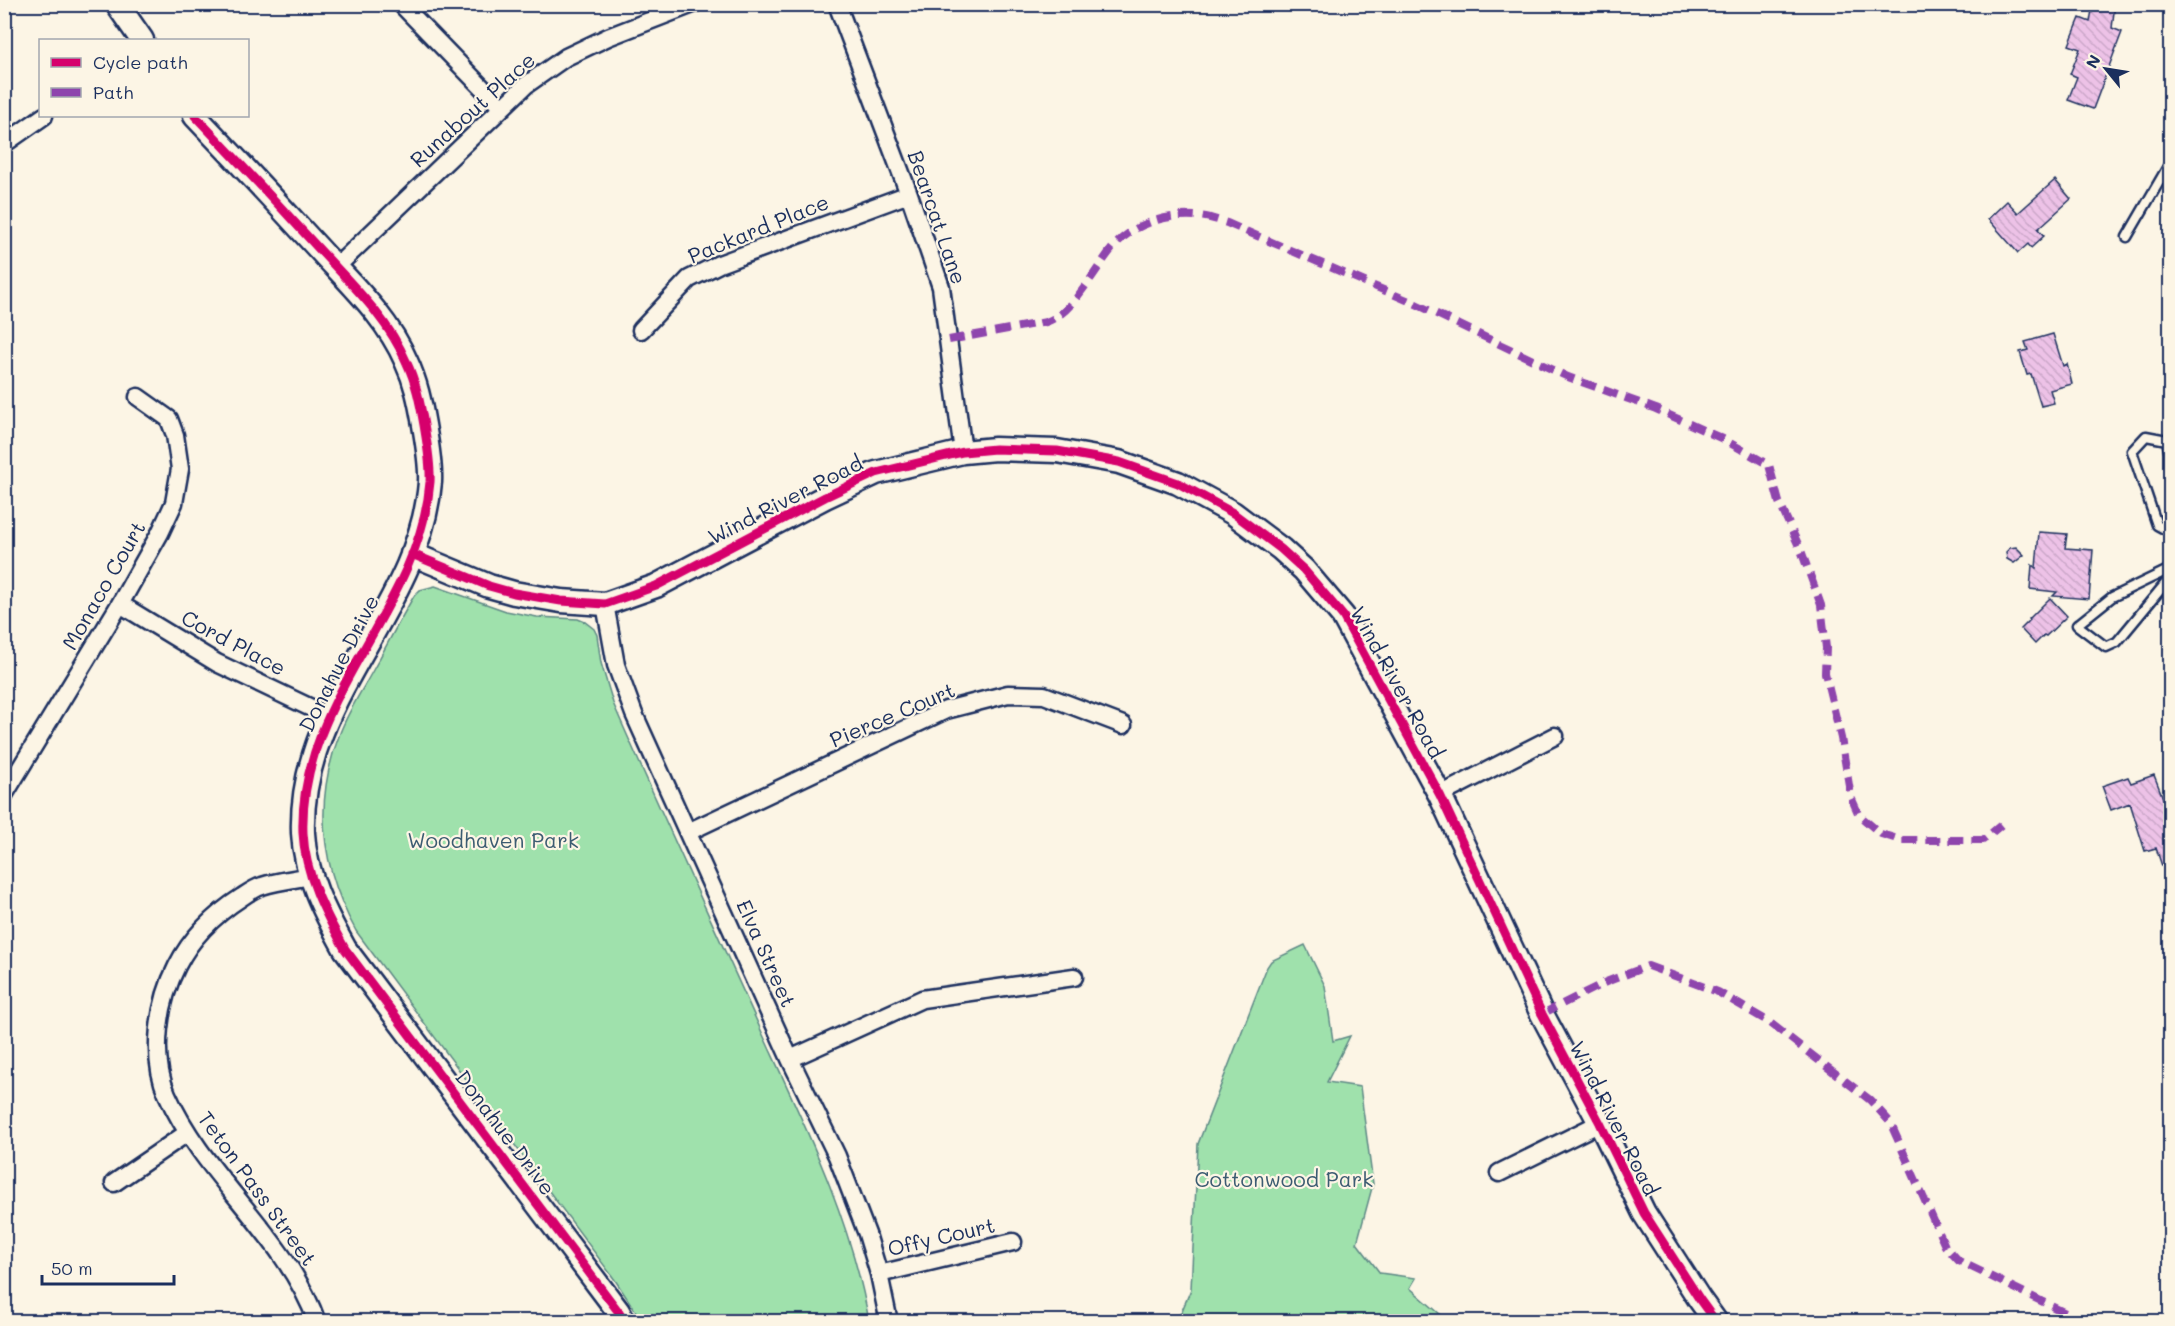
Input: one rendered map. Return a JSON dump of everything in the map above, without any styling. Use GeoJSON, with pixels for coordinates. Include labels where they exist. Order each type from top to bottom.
{"type":"FeatureCollection","features":[{"type":"Feature","properties":{"kind":"street"},"geometry":{"type":"LineString","coordinates":[[117,4],[141,39]]}},
{"type":"Feature","properties":{"kind":"street"},"geometry":{"type":"LineString","coordinates":[[401,4],[502,108]]}},
{"type":"Feature","properties":{"kind":"street","name":"Runabout Place"},"geometry":{"type":"LineString","coordinates":[[336,267],[526,85],[566,57],[609,37],[693,4]]}},
{"type":"Feature","properties":{"kind":"street","name":"Bearcat Lane"},"geometry":{"type":"LineString","coordinates":[[837,4],[909,194],[941,286],[963,452]]}},
{"type":"Feature","properties":{"kind":"street"},"geometry":{"type":"LineString","coordinates":[[4,144],[43,117]]}},
{"type":"Feature","properties":{"kind":"street","name":"Donahue Drive"},"geometry":{"type":"LineString","coordinates":[[196,117],[336,267],[393,333],[418,389],[426,434],[430,480],[425,511],[412,554],[328,716],[315,748],[306,787],[303,833],[311,876],[325,913],[345,949],[613,1304],[624,1322]]}},
{"type":"Feature","properties":{"kind":"street","name":"Packard Place"},"geometry":{"type":"LineString","coordinates":[[641,330],[689,279],[719,264],[909,194]]}},
{"type":"Feature","properties":{"kind":"street","name":"Monaco Court"},"geometry":{"type":"LineString","coordinates":[[4,795],[120,604],[174,503],[180,469],[177,444],[169,419],[138,397]]}},
{"type":"Feature","properties":{"kind":"street","name":"Wind River Road"},"geometry":{"type":"LineString","coordinates":[[412,554],[489,586],[514,593],[561,601],[605,604],[656,586],[825,497],[876,473],[963,452],[995,449],[1057,451],[1119,462],[1188,488],[1233,513],[1258,530],[1304,570],[1343,616],[1440,795],[1542,1014],[1600,1123],[1644,1213],[1716,1322]]}},
{"type":"Feature","properties":{"kind":"street","name":"Cord Place"},"geometry":{"type":"LineString","coordinates":[[120,604],[217,663],[328,716]]}},
{"type":"Feature","properties":{"kind":"street","name":"Elva Street"},"geometry":{"type":"LineString","coordinates":[[605,604],[616,665],[630,704],[854,1195],[879,1274],[889,1322]]}},
{"type":"Feature","properties":{"kind":"street","name":"Pierce Court"},"geometry":{"type":"LineString","coordinates":[[688,832],[946,710],[1008,694],[1044,695],[1123,724]]}},
{"type":"Feature","properties":{"kind":"street"},"geometry":{"type":"LineString","coordinates":[[1440,795],[1555,736]]}},
{"type":"Feature","properties":{"kind":"street","name":"Teton Pass Street"},"geometry":{"type":"LineString","coordinates":[[311,876],[260,886],[221,910],[194,939],[173,974],[161,1012],[159,1053],[166,1093],[187,1133],[291,1268],[308,1298],[317,1322]]}},
{"type":"Feature","properties":{"kind":"street"},"geometry":{"type":"LineString","coordinates":[[790,1059],[922,999],[1074,977]]}},
{"type":"Feature","properties":{"kind":"street"},"geometry":{"type":"LineString","coordinates":[[1499,1173],[1600,1123]]}},
{"type":"Feature","properties":{"kind":"street"},"geometry":{"type":"LineString","coordinates":[[114,1183],[187,1133]]}},
{"type":"Feature","properties":{"kind":"street","name":"Offy Court"},"geometry":{"type":"LineString","coordinates":[[879,1274],[1013,1242]]}},
{"type":"Feature","properties":{"kind":"lane"},"geometry":{"type":"LineString","coordinates":[[2127,237],[2170,163]]}},
{"type":"Feature","properties":{"kind":"lane"},"geometry":{"type":"LineString","coordinates":[[2170,455],[2167,440],[2146,436],[2132,451],[2157,525],[2170,532]]}},
{"type":"Feature","properties":{"kind":"lane"},"geometry":{"type":"LineString","coordinates":[[2170,569],[2112,597],[2077,625],[2106,647],[2117,642],[2170,578]]}},
{"type":"Feature","properties":{"kind":"green space","name":"Woodhaven Park"},"geometry":{"type":"Polygon","coordinates":[[[435,586],[506,611],[537,617],[578,619],[594,629],[613,703],[826,1176],[851,1247],[869,1321],[642,1321],[615,1280],[356,931],[344,907],[328,859],[324,809],[326,784],[340,733],[347,717],[414,596],[420,590],[435,586]]]}},
{"type":"Feature","properties":{"kind":"green space","name":"Cottonwood Park"},"geometry":{"type":"Polygon","coordinates":[[[1305,945],[1325,986],[1333,1041],[1350,1036],[1327,1082],[1360,1087],[1373,1184],[1357,1243],[1380,1273],[1416,1278],[1410,1288],[1448,1321],[1171,1321],[1181,1313],[1191,1289],[1198,1144],[1267,967],[1271,961],[1305,945]]]}},
{"type":"Feature","properties":{"kind":"building"},"geometry":{"type":"Polygon","coordinates":[[[2093,4],[2115,4],[2112,28],[2122,32],[2093,109],[2068,100],[2077,77],[2070,74],[2080,49],[2069,45],[2080,18],[2090,22],[2093,4]]]}},
{"type":"Feature","properties":{"kind":"building"},"geometry":{"type":"Polygon","coordinates":[[[2055,180],[2071,199],[2038,229],[2044,236],[2031,248],[2028,244],[2018,253],[1988,219],[2007,201],[2018,213],[2055,180]]]}},
{"type":"Feature","properties":{"kind":"building"},"geometry":{"type":"Polygon","coordinates":[[[2053,334],[2063,366],[2067,364],[2072,384],[2050,390],[2054,403],[2041,406],[2031,374],[2027,375],[2020,352],[2028,350],[2025,342],[2053,334]]]}},
{"type":"Feature","properties":{"kind":"building"},"geometry":{"type":"Polygon","coordinates":[[[2039,532],[2067,534],[2065,548],[2093,550],[2089,599],[2053,596],[2057,592],[2030,589],[2032,565],[2036,568],[2039,532]]]}},
{"type":"Feature","properties":{"kind":"building"},"geometry":{"type":"Polygon","coordinates":[[[2016,547],[2024,555],[2014,563],[2007,559],[2006,552],[2016,547]]]}},
{"type":"Feature","properties":{"kind":"building"},"geometry":{"type":"Polygon","coordinates":[[[2050,598],[2067,616],[2035,644],[2021,629],[2050,598]]]}},
{"type":"Feature","properties":{"kind":"building"},"geometry":{"type":"Polygon","coordinates":[[[2154,775],[2163,798],[2167,797],[2170,808],[2170,884],[2168,884],[2156,848],[2145,851],[2130,803],[2111,810],[2102,786],[2128,777],[2131,783],[2154,775]]]}},
{"type":"Feature","properties":{"kind":"marked path"},"geometry":{"type":"LineString","coordinates":[[949,340],[1053,319],[1073,302],[1116,244],[1133,230],[1163,218],[1200,216],[1227,223],[1416,304],[1568,377],[1656,409],[1723,439],[1769,465],[1779,502],[1802,553],[1821,605],[1826,648],[1825,673],[1841,738],[1851,797],[1859,815],[1881,834],[1901,840],[1983,840],[2001,825]]}},
{"type":"Feature","properties":{"kind":"marked path"},"geometry":{"type":"LineString","coordinates":[[1542,1014],[1606,982],[1648,966],[1718,992],[1769,1022],[1870,1100],[1890,1122],[1945,1246],[1959,1261],[2084,1322]]}},
{"type":"Feature","properties":{"kind":"cycle path"},"geometry":{"type":"LineString","coordinates":[[196,117],[379,315],[398,345],[412,377],[419,400],[427,446],[430,482],[421,528],[405,571],[338,696],[319,739],[307,784],[303,833],[312,879],[323,908],[345,949],[624,1322]]}},
{"type":"Feature","properties":{"kind":"cycle path"},"geometry":{"type":"LineString","coordinates":[[412,554],[489,586],[514,593],[561,601],[605,604],[656,586],[825,497],[876,473],[963,452],[995,449],[1057,451],[1119,462],[1178,483],[1233,513],[1281,549],[1304,570],[1343,616],[1440,795],[1542,1014],[1600,1123],[1644,1213],[1716,1322]]}}]}
